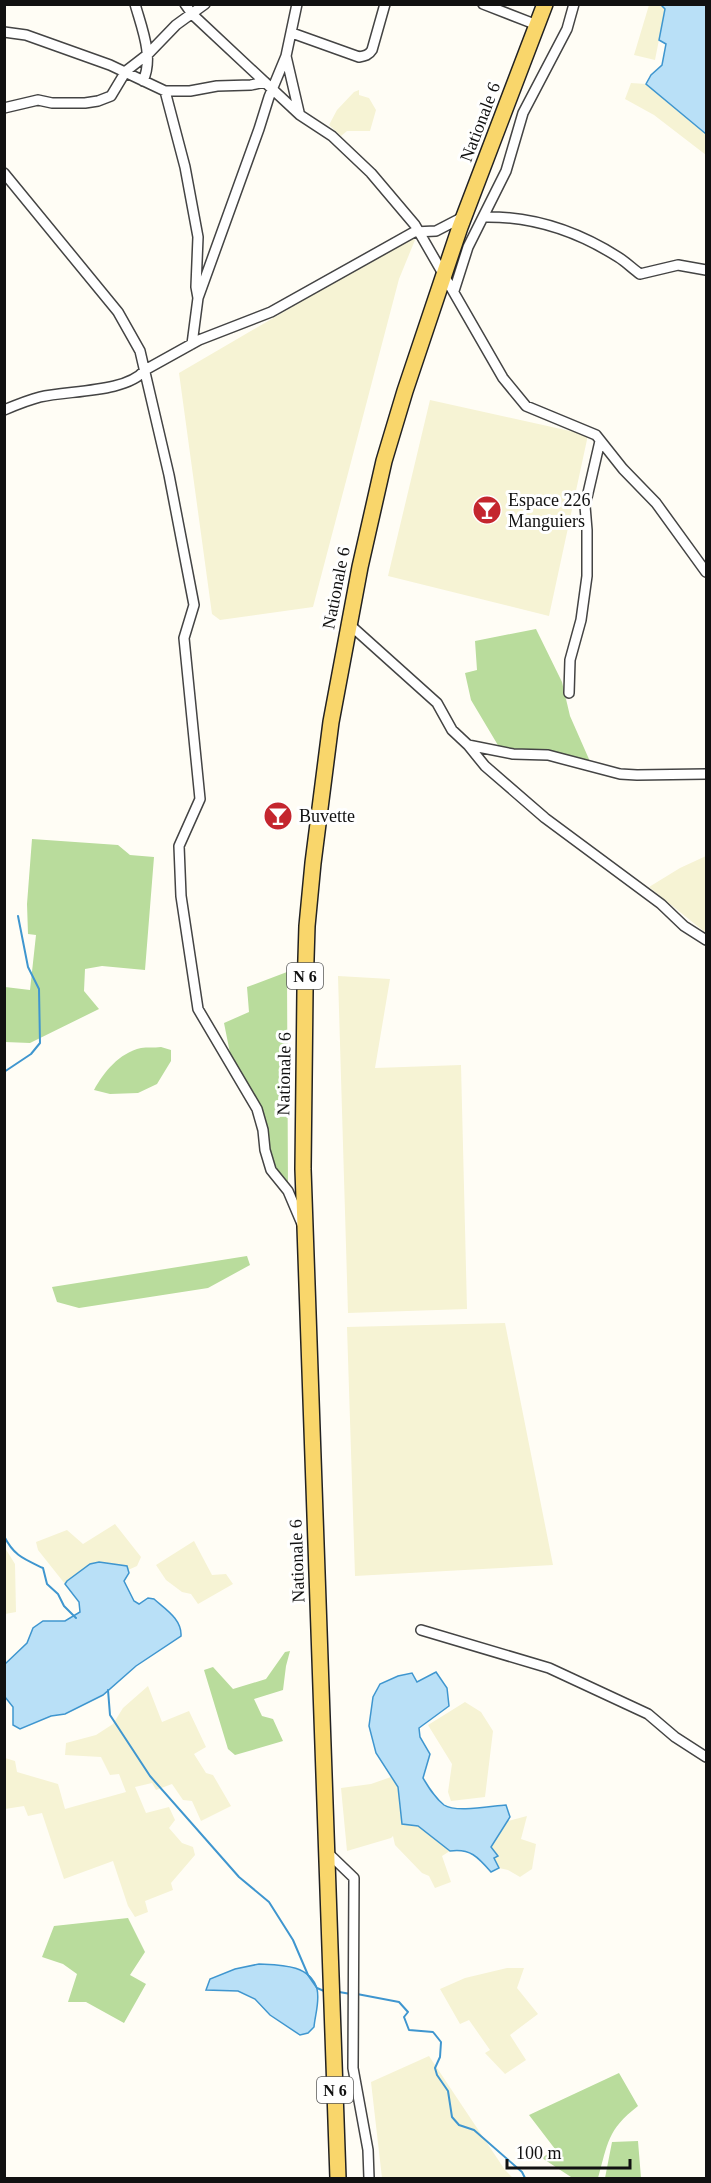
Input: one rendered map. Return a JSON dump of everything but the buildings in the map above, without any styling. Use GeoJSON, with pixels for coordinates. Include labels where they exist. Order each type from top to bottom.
{"type":"FeatureCollection","features":[{"type":"Feature","properties":{"kind":"main road","name":"Nationale 6"},"geometry":{"type":"LineString","coordinates":[[338,2178],[305,1233],[302,1104],[307,926],[331,722],[349,624],[384,461],[444,274],[545,4]]}},
{"type":"Feature","properties":{"kind":"street"},"geometry":{"type":"LineString","coordinates":[[135,4],[148,54],[148,69],[143,81]]}},
{"type":"Feature","properties":{"kind":"street"},"geometry":{"type":"LineString","coordinates":[[185,4],[192,14],[268,85],[300,114],[332,136],[376,178],[419,231],[503,378],[526,406],[596,435],[623,469],[656,503],[706,572]]}},
{"type":"Feature","properties":{"kind":"street"},"geometry":{"type":"LineString","coordinates":[[4,108],[38,100],[63,103],[98,101],[111,96],[126,71],[148,54],[176,26],[205,4]]}},
{"type":"Feature","properties":{"kind":"street"},"geometry":{"type":"LineString","coordinates":[[192,344],[198,298],[259,129],[268,85],[286,56],[297,4]]}},
{"type":"Feature","properties":{"kind":"street"},"geometry":{"type":"LineString","coordinates":[[292,33],[359,57],[364,56],[372,50],[385,4]]}},
{"type":"Feature","properties":{"kind":"street"},"geometry":{"type":"LineString","coordinates":[[483,4],[537,25]]}},
{"type":"Feature","properties":{"kind":"street"},"geometry":{"type":"LineString","coordinates":[[454,291],[468,247],[506,171],[523,113],[567,28],[574,4]]}},
{"type":"Feature","properties":{"kind":"street"},"geometry":{"type":"LineString","coordinates":[[4,32],[26,35],[126,71],[165,92],[217,86],[268,85]]}},
{"type":"Feature","properties":{"kind":"street"},"geometry":{"type":"LineString","coordinates":[[286,56],[300,114]]}},
{"type":"Feature","properties":{"kind":"street"},"geometry":{"type":"LineString","coordinates":[[165,92],[185,167],[198,237],[196,287],[198,298]]}},
{"type":"Feature","properties":{"kind":"street"},"geometry":{"type":"LineString","coordinates":[[4,173],[118,312],[140,351],[169,475],[194,605],[184,638],[200,799],[179,846],[181,896],[198,1009],[257,1109],[271,1170],[288,1191],[305,1233]]}},
{"type":"Feature","properties":{"kind":"street"},"geometry":{"type":"LineString","coordinates":[[4,410],[40,397],[112,386],[139,378],[145,370],[192,344],[271,312],[419,231],[436,231],[465,215]]}},
{"type":"Feature","properties":{"kind":"street"},"geometry":{"type":"LineString","coordinates":[[484,217],[511,216],[547,223],[619,257],[640,274],[678,265],[706,270]]}},
{"type":"Feature","properties":{"kind":"street"},"geometry":{"type":"LineString","coordinates":[[569,693],[570,660],[581,620],[587,576],[585,506],[600,441]]}},
{"type":"Feature","properties":{"kind":"street"},"geometry":{"type":"LineString","coordinates":[[349,624],[437,703],[452,730],[485,766],[545,818],[656,900],[684,926],[706,940]]}},
{"type":"Feature","properties":{"kind":"street"},"geometry":{"type":"LineString","coordinates":[[468,745],[513,754],[548,756],[620,774],[706,774]]}},
{"type":"Feature","properties":{"kind":"street"},"geometry":{"type":"LineString","coordinates":[[421,1630],[549,1668],[648,1714],[675,1737],[706,1757]]}},
{"type":"Feature","properties":{"kind":"street"},"geometry":{"type":"LineString","coordinates":[[327,1852],[354,1878],[353,2068],[368,2150],[369,2178]]}},
{"type":"Feature","properties":{"kind":"shaded area"},"geometry":{"type":"Polygon","coordinates":[[[649,5],[661,6],[665,9],[655,60],[634,55],[649,5]]]}},
{"type":"Feature","properties":{"kind":"shaded area"},"geometry":{"type":"Polygon","coordinates":[[[631,83],[646,84],[706,134],[706,155],[654,115],[625,99],[631,83]]]}},
{"type":"Feature","properties":{"kind":"shaded area"},"geometry":{"type":"Polygon","coordinates":[[[359,90],[359,95],[369,98],[376,110],[370,131],[347,131],[341,136],[329,125],[337,110],[354,92],[359,90]]]}},
{"type":"Feature","properties":{"kind":"shaded area"},"geometry":{"type":"Polygon","coordinates":[[[412,237],[415,240],[399,279],[313,607],[220,620],[212,614],[179,373],[412,237]]]}},
{"type":"Feature","properties":{"kind":"shaded area"},"geometry":{"type":"Polygon","coordinates":[[[430,400],[588,435],[549,616],[388,576],[430,400]]]}},
{"type":"Feature","properties":{"kind":"shaded area"},"geometry":{"type":"Polygon","coordinates":[[[706,856],[706,933],[649,887],[680,868],[706,856]]]}},
{"type":"Feature","properties":{"kind":"shaded area"},"geometry":{"type":"Polygon","coordinates":[[[338,976],[390,979],[375,1068],[461,1065],[467,1309],[348,1313],[338,976]]]}},
{"type":"Feature","properties":{"kind":"shaded area"},"geometry":{"type":"Polygon","coordinates":[[[505,1323],[553,1565],[355,1576],[347,1327],[505,1323]]]}},
{"type":"Feature","properties":{"kind":"shaded area"},"geometry":{"type":"Polygon","coordinates":[[[115,1524],[141,1557],[137,1566],[128,1570],[127,1566],[99,1562],[90,1564],[65,1584],[38,1550],[36,1542],[67,1530],[83,1544],[115,1524]]]}},
{"type":"Feature","properties":{"kind":"shaded area"},"geometry":{"type":"Polygon","coordinates":[[[194,1541],[212,1575],[226,1574],[233,1584],[198,1604],[191,1594],[182,1592],[166,1580],[156,1565],[194,1541]]]}},
{"type":"Feature","properties":{"kind":"shaded area"},"geometry":{"type":"Polygon","coordinates":[[[5,1548],[15,1564],[16,1612],[5,1614],[5,1548]]]}},
{"type":"Feature","properties":{"kind":"shaded area"},"geometry":{"type":"Polygon","coordinates":[[[148,1686],[162,1722],[189,1711],[206,1747],[194,1754],[206,1773],[213,1775],[231,1806],[201,1821],[192,1801],[183,1800],[172,1784],[156,1790],[152,1783],[135,1787],[146,1813],[169,1807],[175,1820],[169,1828],[182,1843],[193,1847],[195,1855],[171,1883],[173,1890],[145,1901],[148,1912],[135,1917],[128,1906],[113,1861],[64,1879],[42,1813],[28,1816],[24,1806],[5,1809],[5,1758],[15,1761],[17,1772],[58,1784],[65,1809],[126,1792],[119,1774],[110,1775],[101,1757],[65,1755],[66,1743],[96,1735],[113,1724],[123,1708],[148,1686]]]}},
{"type":"Feature","properties":{"kind":"shaded area"},"geometry":{"type":"Polygon","coordinates":[[[465,1702],[481,1712],[493,1731],[485,1797],[451,1801],[448,1792],[452,1764],[428,1725],[465,1702]]]}},
{"type":"Feature","properties":{"kind":"shaded area"},"geometry":{"type":"Polygon","coordinates":[[[391,1777],[398,1787],[402,1824],[418,1826],[450,1851],[442,1856],[451,1882],[435,1888],[429,1876],[422,1873],[395,1845],[393,1836],[347,1851],[341,1788],[371,1784],[391,1777]]]}},
{"type":"Feature","properties":{"kind":"shaded area"},"geometry":{"type":"Polygon","coordinates":[[[527,1816],[521,1839],[536,1844],[532,1869],[520,1877],[499,1868],[494,1858],[497,1856],[491,1847],[508,1821],[527,1816]]]}},
{"type":"Feature","properties":{"kind":"shaded area"},"geometry":{"type":"Polygon","coordinates":[[[507,1968],[524,1968],[517,1988],[538,2014],[510,2035],[526,2060],[505,2074],[485,2053],[490,2050],[469,2020],[460,2024],[440,1989],[465,1978],[507,1968]]]}},
{"type":"Feature","properties":{"kind":"shaded area"},"geometry":{"type":"Polygon","coordinates":[[[429,2056],[505,2170],[513,2178],[382,2178],[371,2082],[429,2056]]]}},
{"type":"Feature","properties":{"kind":"green space"},"geometry":{"type":"Polygon","coordinates":[[[536,629],[562,682],[570,716],[592,766],[502,752],[471,700],[465,673],[477,670],[475,641],[536,629]]]}},
{"type":"Feature","properties":{"kind":"green space"},"geometry":{"type":"Polygon","coordinates":[[[32,839],[118,845],[130,855],[154,857],[145,970],[102,966],[85,969],[84,991],[99,1009],[30,1043],[5,1042],[5,987],[30,990],[36,935],[28,934],[27,904],[32,839]]]}},
{"type":"Feature","properties":{"kind":"green space"},"geometry":{"type":"Polygon","coordinates":[[[287,972],[288,1191],[271,1170],[263,1130],[233,1068],[224,1023],[249,1012],[247,987],[287,972]]]}},
{"type":"Feature","properties":{"kind":"green space"},"geometry":{"type":"Polygon","coordinates":[[[161,1047],[171,1050],[171,1061],[157,1084],[138,1093],[110,1094],[94,1090],[107,1070],[126,1054],[141,1048],[161,1047]]]}},
{"type":"Feature","properties":{"kind":"green space"},"geometry":{"type":"Polygon","coordinates":[[[247,1256],[250,1265],[208,1288],[79,1308],[57,1302],[52,1287],[247,1256]]]}},
{"type":"Feature","properties":{"kind":"green space"},"geometry":{"type":"Polygon","coordinates":[[[290,1651],[283,1690],[254,1699],[262,1716],[273,1719],[283,1741],[235,1755],[228,1749],[204,1670],[213,1667],[233,1689],[266,1679],[285,1652],[290,1651]]]}},
{"type":"Feature","properties":{"kind":"green space"},"geometry":{"type":"Polygon","coordinates":[[[128,1918],[145,1952],[130,1975],[146,1984],[124,2023],[86,2002],[68,2002],[77,1974],[63,1964],[42,1957],[54,1926],[128,1918]]]}},
{"type":"Feature","properties":{"kind":"green space"},"geometry":{"type":"Polygon","coordinates":[[[619,2073],[638,2106],[614,2130],[598,2178],[571,2177],[542,2158],[555,2149],[529,2115],[619,2073]]]}},
{"type":"Feature","properties":{"kind":"green space"},"geometry":{"type":"Polygon","coordinates":[[[638,2141],[641,2178],[605,2178],[612,2142],[638,2141]]]}},
{"type":"Feature","properties":{"kind":"water"},"geometry":{"type":"Polygon","coordinates":[[[661,5],[706,5],[706,134],[646,84],[651,75],[662,65],[666,44],[659,40],[665,9],[661,5]]]}},
{"type":"Feature","properties":{"kind":"water"},"geometry":{"type":"Polygon","coordinates":[[[99,1562],[127,1566],[129,1573],[124,1581],[134,1601],[139,1604],[148,1598],[154,1599],[176,1619],[181,1636],[136,1666],[103,1695],[65,1714],[51,1716],[20,1729],[13,1725],[13,1707],[5,1697],[5,1664],[27,1643],[33,1628],[43,1621],[65,1621],[80,1612],[79,1602],[65,1584],[90,1564],[99,1562]]]}},
{"type":"Feature","properties":{"kind":"water"},"geometry":{"type":"Polygon","coordinates":[[[436,1672],[447,1688],[449,1706],[419,1728],[420,1737],[430,1754],[423,1778],[438,1799],[449,1807],[465,1809],[506,1805],[510,1817],[491,1847],[498,1856],[494,1858],[499,1868],[491,1872],[468,1852],[450,1851],[418,1826],[402,1824],[398,1787],[376,1753],[369,1726],[373,1697],[380,1684],[412,1673],[417,1682],[436,1672]]]}},
{"type":"Feature","properties":{"kind":"water"},"geometry":{"type":"Polygon","coordinates":[[[259,1964],[293,1967],[301,1970],[313,1981],[317,1989],[318,2003],[314,2027],[308,2033],[300,2035],[270,2015],[255,1999],[238,1991],[206,1990],[210,1979],[235,1969],[259,1964]]]}},
{"type":"Feature","properties":{"kind":"waterway"},"geometry":{"type":"LineString","coordinates":[[4,1072],[31,1054],[40,1043],[39,989],[28,967],[18,916]]}},
{"type":"Feature","properties":{"kind":"waterway"},"geometry":{"type":"LineString","coordinates":[[4,1536],[16,1553],[43,1568],[47,1584],[58,1594],[64,1606],[76,1618]]}},
{"type":"Feature","properties":{"kind":"waterway"},"geometry":{"type":"LineString","coordinates":[[108,1690],[110,1715],[150,1776],[239,1877],[269,1902],[293,1940],[308,1975],[317,1988],[324,1991]]}},
{"type":"Feature","properties":{"kind":"waterway"},"geometry":{"type":"LineString","coordinates":[[339,1992],[351,1994]]}},
{"type":"Feature","properties":{"kind":"waterway"},"geometry":{"type":"LineString","coordinates":[[357,1994],[399,2002],[408,2012],[404,2017],[409,2030],[433,2032],[441,2042],[440,2057],[435,2068],[448,2091],[452,2117],[459,2125],[474,2130],[522,2172],[525,2178]]}},
{"type":"Feature","properties":{"kind":"place","name":"Espace 226 Manguiers"},"geometry":{"type":"Point","coordinates":[487,510]}},
{"type":"Feature","properties":{"kind":"place","name":"Buvette"},"geometry":{"type":"Point","coordinates":[278,816]}}]}
